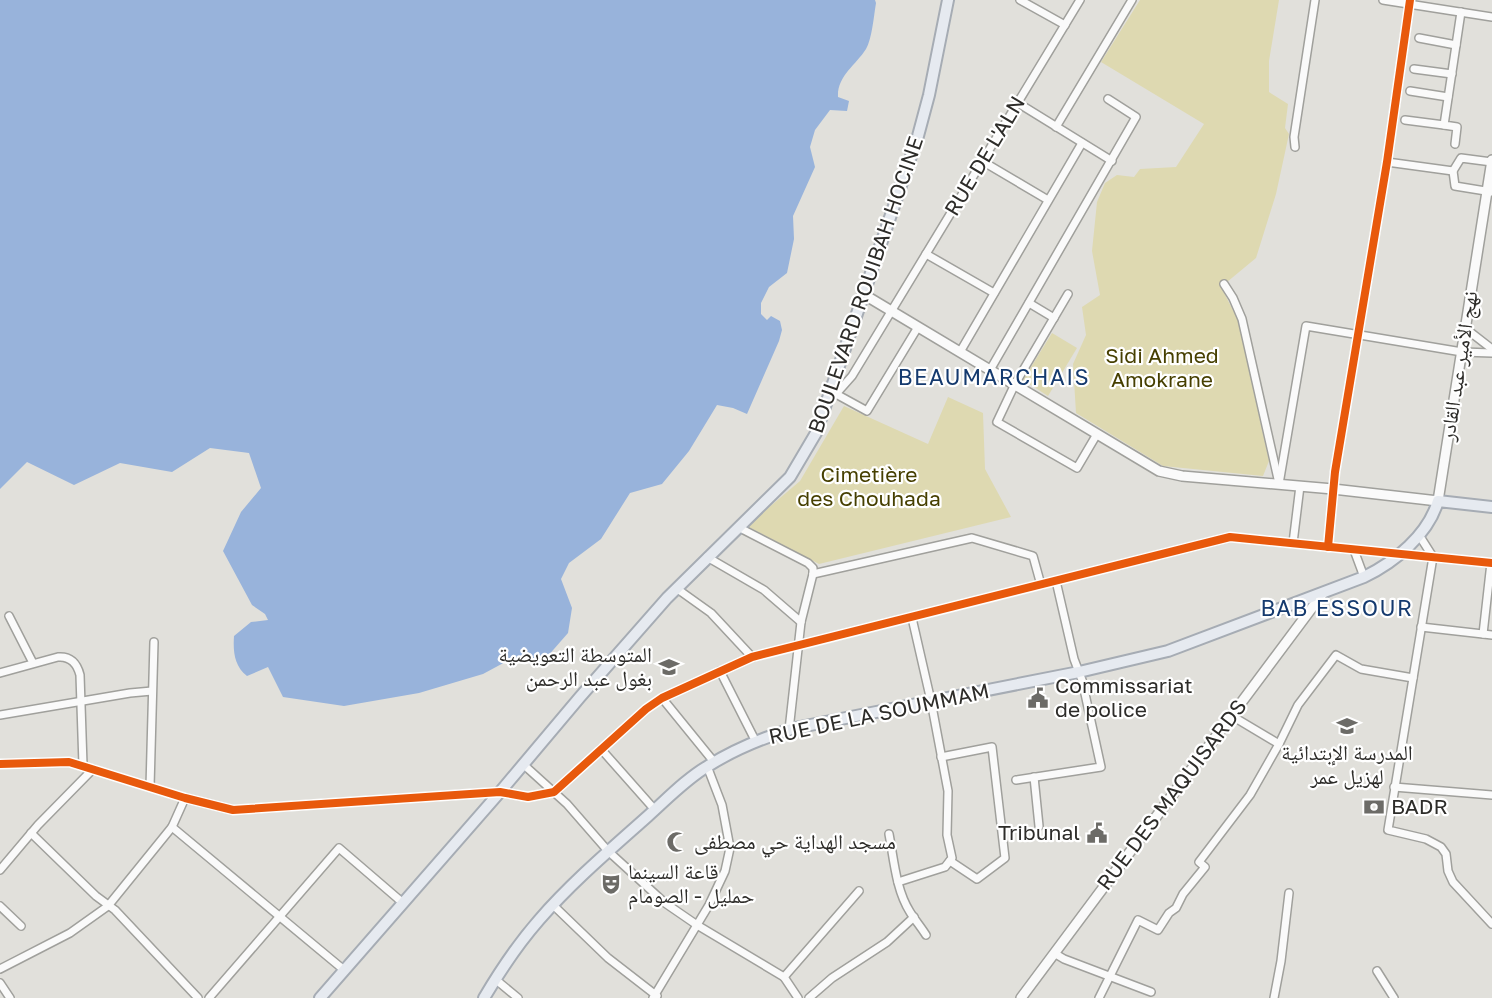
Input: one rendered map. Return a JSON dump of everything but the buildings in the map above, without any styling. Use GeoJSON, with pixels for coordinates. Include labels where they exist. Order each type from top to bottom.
{"type":"FeatureCollection","features":[{"type":"Feature","properties":{"kind":"main road","name":"BOULEVARD ROUIBAH HOCINE"},"geometry":{"type":"LineString","coordinates":[[320,998],[676,588],[790,477],[816,433],[832,397],[863,294],[918,136],[929,95],[948,0]]}},
{"type":"Feature","properties":{"kind":"main road","name":"نهج الأمير عبد القادر"},"geometry":{"type":"LineString","coordinates":[[1438,501],[1490,192],[1492,161]]}},
{"type":"Feature","properties":{"kind":"main road"},"geometry":{"type":"LineString","coordinates":[[863,294],[1159,471],[1182,476],[1333,489],[1492,507]]}},
{"type":"Feature","properties":{"kind":"main road","name":"RUE DE LA SOUMMAM"},"geometry":{"type":"LineString","coordinates":[[484,998],[524,938],[553,905],[608,851],[711,764],[756,742],[789,730],[1079,672],[1168,651],[1323,593],[1384,567],[1419,535],[1433,515],[1438,501]]}},
{"type":"Feature","properties":{"kind":"main road","name":"RUE DES MAQUISARDS"},"geometry":{"type":"LineString","coordinates":[[1021,998],[1323,593]]}},
{"type":"Feature","properties":{"kind":"street"},"geometry":{"type":"LineString","coordinates":[[1020,0],[1065,25]]}},
{"type":"Feature","properties":{"kind":"street","name":"RUE DE L'ALN"},"geometry":{"type":"LineString","coordinates":[[832,397],[852,376],[1080,0]]}},
{"type":"Feature","properties":{"kind":"street"},"geometry":{"type":"LineString","coordinates":[[1056,127],[1132,0]]}},
{"type":"Feature","properties":{"kind":"street"},"geometry":{"type":"LineString","coordinates":[[1295,147],[1294,137],[1315,0]]}},
{"type":"Feature","properties":{"kind":"street"},"geometry":{"type":"LineString","coordinates":[[1383,0],[1410,2],[1492,16]]}},
{"type":"Feature","properties":{"kind":"street"},"geometry":{"type":"LineString","coordinates":[[1328,547],[1333,489],[1387,162],[1410,2]]}},
{"type":"Feature","properties":{"kind":"street"},"geometry":{"type":"LineString","coordinates":[[1444,125],[1461,12]]}},
{"type":"Feature","properties":{"kind":"street"},"geometry":{"type":"LineString","coordinates":[[1419,38],[1456,45]]}},
{"type":"Feature","properties":{"kind":"street"},"geometry":{"type":"LineString","coordinates":[[1414,69],[1452,74]]}},
{"type":"Feature","properties":{"kind":"street"},"geometry":{"type":"LineString","coordinates":[[1410,91],[1448,97]]}},
{"type":"Feature","properties":{"kind":"street"},"geometry":{"type":"LineString","coordinates":[[990,370],[1136,117],[1108,99]]}},
{"type":"Feature","properties":{"kind":"street"},"geometry":{"type":"LineString","coordinates":[[1017,103],[1112,161]]}},
{"type":"Feature","properties":{"kind":"street"},"geometry":{"type":"LineString","coordinates":[[1405,120],[1458,128],[1455,144]]}},
{"type":"Feature","properties":{"kind":"street"},"geometry":{"type":"LineString","coordinates":[[960,352],[1082,143]]}},
{"type":"Feature","properties":{"kind":"street"},"geometry":{"type":"LineString","coordinates":[[1490,192],[1455,186],[1453,171],[1461,158],[1492,161]]}},
{"type":"Feature","properties":{"kind":"street"},"geometry":{"type":"LineString","coordinates":[[982,161],[1048,200]]}},
{"type":"Feature","properties":{"kind":"street"},"geometry":{"type":"LineString","coordinates":[[1387,162],[1453,171]]}},
{"type":"Feature","properties":{"kind":"street"},"geometry":{"type":"LineString","coordinates":[[926,254],[993,293]]}},
{"type":"Feature","properties":{"kind":"street"},"geometry":{"type":"LineString","coordinates":[[1224,284],[1242,319],[1279,484]]}},
{"type":"Feature","properties":{"kind":"street"},"geometry":{"type":"LineString","coordinates":[[1068,294],[1015,384],[997,422],[1077,468],[1097,434]]}},
{"type":"Feature","properties":{"kind":"street"},"geometry":{"type":"LineString","coordinates":[[1029,303],[1054,318]]}},
{"type":"Feature","properties":{"kind":"street"},"geometry":{"type":"LineString","coordinates":[[1279,484],[1306,326],[1462,352],[1492,351]]}},
{"type":"Feature","properties":{"kind":"street"},"geometry":{"type":"LineString","coordinates":[[832,397],[867,411],[918,327]]}},
{"type":"Feature","properties":{"kind":"street"},"geometry":{"type":"LineString","coordinates":[[1466,328],[1492,351]]}},
{"type":"Feature","properties":{"kind":"street"},"geometry":{"type":"LineString","coordinates":[[1293,543],[1300,486]]}},
{"type":"Feature","properties":{"kind":"street"},"geometry":{"type":"LineString","coordinates":[[738,527],[808,563],[813,569],[801,622],[789,730]]}},
{"type":"Feature","properties":{"kind":"street"},"geometry":{"type":"LineString","coordinates":[[1419,535],[1433,557],[1388,830],[1426,839],[1441,847],[1446,854],[1448,871],[1453,882],[1492,924]]}},
{"type":"Feature","properties":{"kind":"street"},"geometry":{"type":"LineString","coordinates":[[0,764],[69,762],[221,808],[243,810],[500,792],[528,796],[554,792],[646,709],[662,699],[752,657],[1230,537],[1492,563],[1483,634]]}},
{"type":"Feature","properties":{"kind":"street"},"geometry":{"type":"LineString","coordinates":[[813,574],[972,538],[1033,556],[1041,585]]}},
{"type":"Feature","properties":{"kind":"street"},"geometry":{"type":"LineString","coordinates":[[1354,550],[1364,577]]}},
{"type":"Feature","properties":{"kind":"street"},"geometry":{"type":"LineString","coordinates":[[707,557],[764,590],[801,622]]}},
{"type":"Feature","properties":{"kind":"street"},"geometry":{"type":"LineString","coordinates":[[1016,780],[1101,766],[1056,581]]}},
{"type":"Feature","properties":{"kind":"street"},"geometry":{"type":"LineString","coordinates":[[676,588],[711,613],[752,657]]}},
{"type":"Feature","properties":{"kind":"street"},"geometry":{"type":"LineString","coordinates":[[9,616],[33,663]]}},
{"type":"Feature","properties":{"kind":"street"},"geometry":{"type":"LineString","coordinates":[[898,882],[945,867],[952,858],[947,835],[948,791],[912,618]]}},
{"type":"Feature","properties":{"kind":"street"},"geometry":{"type":"LineString","coordinates":[[1421,627],[1492,635]]}},
{"type":"Feature","properties":{"kind":"street"},"geometry":{"type":"LineString","coordinates":[[150,787],[154,642]]}},
{"type":"Feature","properties":{"kind":"street"},"geometry":{"type":"LineString","coordinates":[[1099,998],[1138,920],[1158,930],[1205,867],[1199,862],[1250,795],[1298,705],[1336,655],[1361,669],[1413,678]]}},
{"type":"Feature","properties":{"kind":"street"},"geometry":{"type":"LineString","coordinates":[[0,673],[63,657],[72,660],[79,671],[83,765]]}},
{"type":"Feature","properties":{"kind":"street"},"geometry":{"type":"LineString","coordinates":[[720,671],[756,742]]}},
{"type":"Feature","properties":{"kind":"street"},"geometry":{"type":"LineString","coordinates":[[0,715],[152,691]]}},
{"type":"Feature","properties":{"kind":"street"},"geometry":{"type":"LineString","coordinates":[[553,905],[608,958],[656,997],[709,906],[722,877],[731,845],[722,805],[711,764],[662,699]]}},
{"type":"Feature","properties":{"kind":"street"},"geometry":{"type":"LineString","coordinates":[[1232,716],[1279,744]]}},
{"type":"Feature","properties":{"kind":"street"},"geometry":{"type":"LineString","coordinates":[[941,757],[992,747],[1005,858],[977,879],[950,861]]}},
{"type":"Feature","properties":{"kind":"street"},"geometry":{"type":"LineString","coordinates":[[601,749],[655,810]]}},
{"type":"Feature","properties":{"kind":"street"},"geometry":{"type":"LineString","coordinates":[[524,765],[567,804],[608,851],[665,903],[784,977],[798,998]]}},
{"type":"Feature","properties":{"kind":"street"},"geometry":{"type":"LineString","coordinates":[[0,870],[31,833],[93,769]]}},
{"type":"Feature","properties":{"kind":"street"},"geometry":{"type":"LineString","coordinates":[[1034,777],[1039,826]]}},
{"type":"Feature","properties":{"kind":"street"},"geometry":{"type":"LineString","coordinates":[[1394,787],[1492,795]]}},
{"type":"Feature","properties":{"kind":"street"},"geometry":{"type":"LineString","coordinates":[[0,969],[70,933],[108,906],[172,827],[185,798]]}},
{"type":"Feature","properties":{"kind":"street"},"geometry":{"type":"LineString","coordinates":[[172,827],[344,970]]}},
{"type":"Feature","properties":{"kind":"street"},"geometry":{"type":"LineString","coordinates":[[31,833],[115,910],[198,998]]}},
{"type":"Feature","properties":{"kind":"street"},"geometry":{"type":"LineString","coordinates":[[890,834],[898,882],[910,913],[926,935]]}},
{"type":"Feature","properties":{"kind":"street"},"geometry":{"type":"LineString","coordinates":[[209,998],[339,848],[403,903]]}},
{"type":"Feature","properties":{"kind":"street"},"geometry":{"type":"LineString","coordinates":[[784,977],[859,891]]}},
{"type":"Feature","properties":{"kind":"street"},"geometry":{"type":"LineString","coordinates":[[1274,998],[1289,893]]}},
{"type":"Feature","properties":{"kind":"street"},"geometry":{"type":"LineString","coordinates":[[0,906],[21,926]]}},
{"type":"Feature","properties":{"kind":"street"},"geometry":{"type":"LineString","coordinates":[[809,998],[832,978],[887,942],[914,917]]}},
{"type":"Feature","properties":{"kind":"street"},"geometry":{"type":"LineString","coordinates":[[1054,953],[1151,992]]}},
{"type":"Feature","properties":{"kind":"street"},"geometry":{"type":"LineString","coordinates":[[1377,971],[1394,998]]}},
{"type":"Feature","properties":{"kind":"street"},"geometry":{"type":"LineString","coordinates":[[495,980],[518,998]]}},
{"type":"Feature","properties":{"kind":"street"},"geometry":{"type":"LineString","coordinates":[[1,988],[10,998]]}},
{"type":"Feature","properties":{"kind":"green space","name":"Sidi Ahmed Amokrane"},"geometry":{"type":"Polygon","coordinates":[[[1140,0],[1279,0],[1269,61],[1269,92],[1288,104],[1285,128],[1289,134],[1276,194],[1256,258],[1221,287],[1238,320],[1269,461],[1263,476],[1163,466],[1076,413],[1073,364],[1086,335],[1082,307],[1100,295],[1092,251],[1097,202],[1105,183],[1117,175],[1134,177],[1140,169],[1176,167],[1204,124],[1101,62],[1140,0]]]}},
{"type":"Feature","properties":{"kind":"green space"},"geometry":{"type":"Polygon","coordinates":[[[1052,333],[1077,348],[1048,396],[1023,380],[1052,333]]]}},
{"type":"Feature","properties":{"kind":"green space","name":"Cimetière des Chouhada"},"geometry":{"type":"Polygon","coordinates":[[[948,397],[983,413],[985,469],[1011,517],[819,564],[747,526],[800,481],[844,406],[928,444],[948,397]]]}},
{"type":"Feature","properties":{"kind":"water"},"geometry":{"type":"Polygon","coordinates":[[[0,0],[875,0],[876,3],[868,45],[844,77],[839,90],[838,97],[849,101],[847,111],[830,110],[815,130],[810,147],[815,167],[793,216],[794,239],[787,273],[769,287],[761,303],[761,314],[767,320],[771,316],[780,321],[782,330],[747,414],[717,405],[689,451],[662,484],[630,493],[601,539],[569,563],[561,579],[572,608],[568,633],[540,665],[509,660],[483,674],[419,693],[344,706],[283,697],[268,667],[247,676],[237,663],[234,653],[234,636],[251,622],[268,620],[265,614],[252,605],[223,551],[241,512],[261,488],[249,453],[210,448],[172,472],[120,463],[74,485],[27,462],[0,489],[0,0]]]}},
{"type":"Feature","properties":{"kind":"cycle path"},"geometry":{"type":"LineString","coordinates":[[1328,547],[1335,472],[1387,162],[1410,0]]}},
{"type":"Feature","properties":{"kind":"cycle path"},"geometry":{"type":"LineString","coordinates":[[0,764],[69,762],[185,798],[233,810],[500,792],[528,797],[554,792],[646,709],[662,698],[752,657],[1230,537],[1492,563]]}},
{"type":"Feature","properties":{"kind":"place","name":"المتوسطة التعويضية بغول عبد الرحمن"},"geometry":{"type":"Point","coordinates":[669,667]}},
{"type":"Feature","properties":{"kind":"place","name":"Commissariat de police"},"geometry":{"type":"Point","coordinates":[1038,698]}},
{"type":"Feature","properties":{"kind":"place","name":"المدرسة الإبتدائية لهزيل عمر"},"geometry":{"type":"Point","coordinates":[1347,726]}},
{"type":"Feature","properties":{"kind":"place","name":"BADR"},"geometry":{"type":"Point","coordinates":[1374,807]}},
{"type":"Feature","properties":{"kind":"place","name":"Tribunal"},"geometry":{"type":"Point","coordinates":[1097,833]}},
{"type":"Feature","properties":{"kind":"place","name":"مسجد الهداية حي مصطفى"},"geometry":{"type":"Point","coordinates":[677,842]}},
{"type":"Feature","properties":{"kind":"place","name":"قاعة السينما حمليل - الصومام"},"geometry":{"type":"Point","coordinates":[611,884]}},
{"type":"Feature","properties":{"kind":"district","name":"BEAUMARCHAIS"},"geometry":{"type":"Point","coordinates":[994,377]}},
{"type":"Feature","properties":{"kind":"district","name":"BAB ESSOUR"},"geometry":{"type":"Point","coordinates":[1337,608]}}]}
